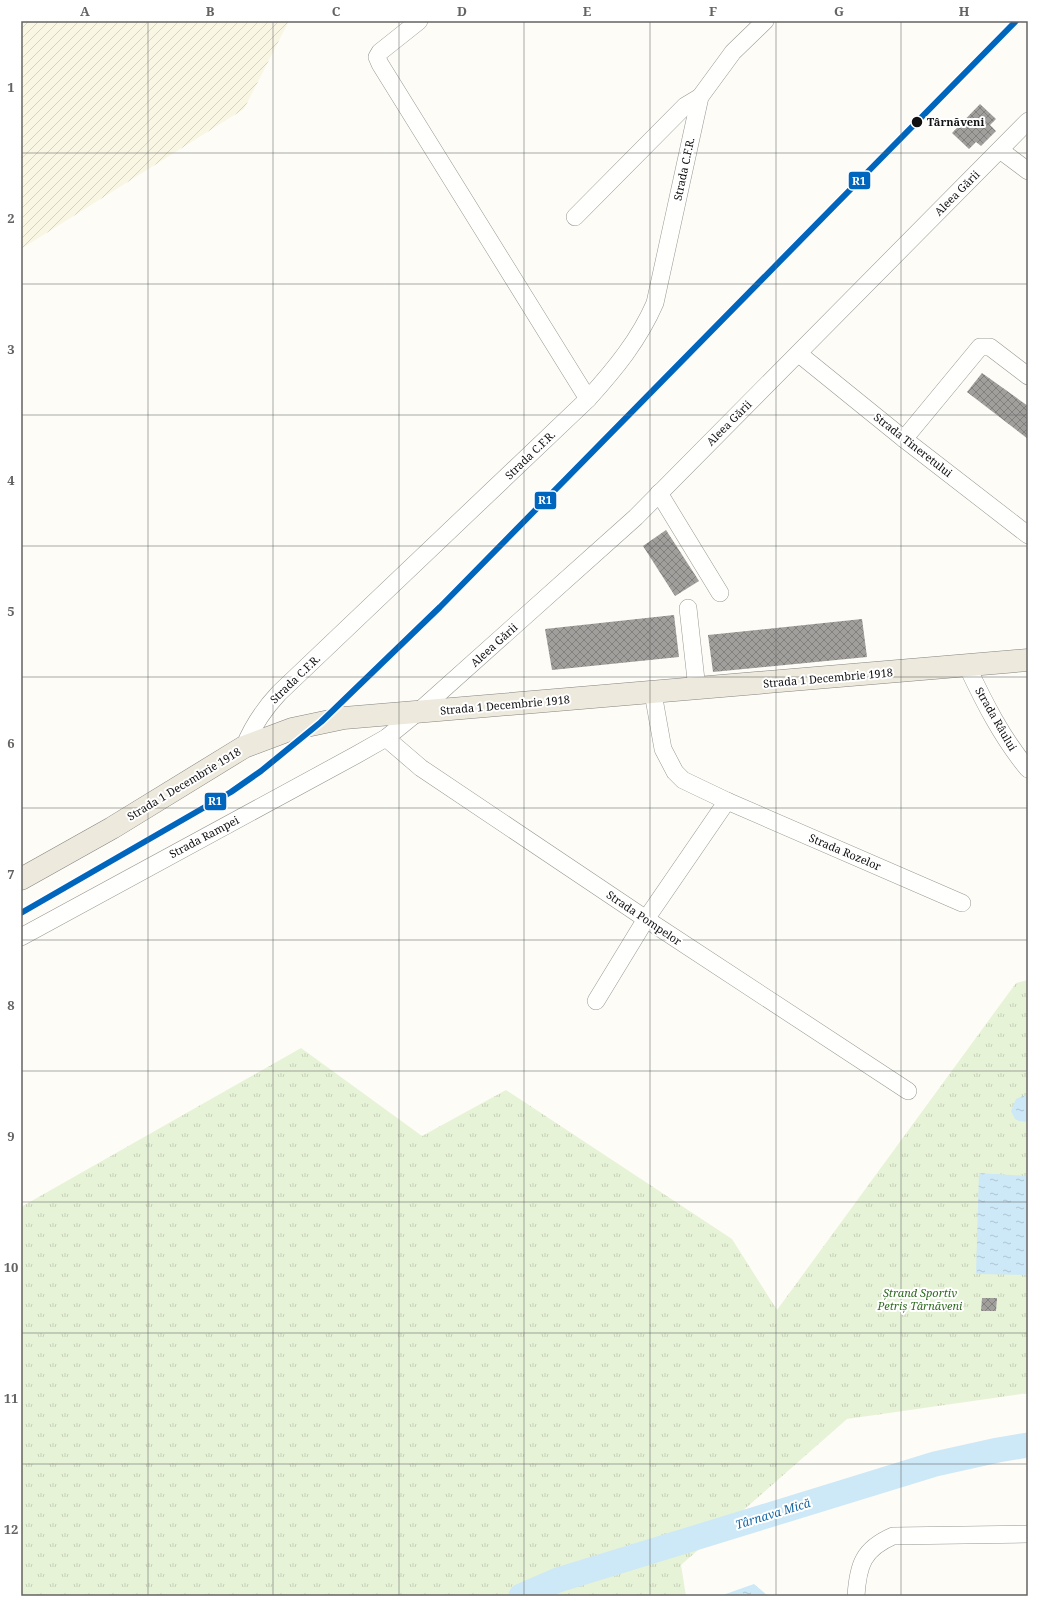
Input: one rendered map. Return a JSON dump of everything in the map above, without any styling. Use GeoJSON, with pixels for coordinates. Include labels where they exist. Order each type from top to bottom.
{"type":"FeatureCollection","features":[{"type":"Feature","properties":{"kind":"main road","name":"Strada 1 Decembrie 1918"},"geometry":{"type":"LineString","coordinates":[[21,879],[112,828],[244,747],[292,729],[321,722],[344,718],[1028,660]]}},
{"type":"Feature","properties":{"kind":"street"},"geometry":{"type":"LineString","coordinates":[[419,21],[380,52],[377,57],[384,71],[588,399]]}},
{"type":"Feature","properties":{"kind":"street","name":"Strada C.F.R."},"geometry":{"type":"LineString","coordinates":[[575,218],[685,106],[700,96],[733,52],[765,21]]}},
{"type":"Feature","properties":{"kind":"street","name":"Strada C.F.R."},"geometry":{"type":"LineString","coordinates":[[244,747],[252,727],[264,709],[279,693],[588,399],[633,346],[645,326],[655,303],[700,96]]}},
{"type":"Feature","properties":{"kind":"street","name":"Aleea Gării"},"geometry":{"type":"LineString","coordinates":[[386,738],[418,712],[586,562],[659,493],[799,354],[1028,121]]}},
{"type":"Feature","properties":{"kind":"street"},"geometry":{"type":"LineString","coordinates":[[1000,150],[1028,171]]}},
{"type":"Feature","properties":{"kind":"street"},"geometry":{"type":"LineString","coordinates":[[904,439],[980,347],[990,347],[1028,376]]}},
{"type":"Feature","properties":{"kind":"street","name":"Strada Tineretului"},"geometry":{"type":"LineString","coordinates":[[799,354],[904,439],[1028,535]]}},
{"type":"Feature","properties":{"kind":"street"},"geometry":{"type":"LineString","coordinates":[[659,493],[720,593]]}},
{"type":"Feature","properties":{"kind":"street"},"geometry":{"type":"LineString","coordinates":[[688,608],[697,689]]}},
{"type":"Feature","properties":{"kind":"street","name":"Strada Râului"},"geometry":{"type":"LineString","coordinates":[[967,666],[988,709],[1019,758],[1028,769]]}},
{"type":"Feature","properties":{"kind":"street","name":"Strada Rozelor"},"geometry":{"type":"LineString","coordinates":[[653,693],[663,749],[675,772],[694,786],[962,903]]}},
{"type":"Feature","properties":{"kind":"street","name":"Strada Pompelor"},"geometry":{"type":"LineString","coordinates":[[386,738],[421,768],[646,919],[908,1091]]}},
{"type":"Feature","properties":{"kind":"street","name":"Strada Rampei"},"geometry":{"type":"LineString","coordinates":[[21,936],[386,738]]}},
{"type":"Feature","properties":{"kind":"street"},"geometry":{"type":"LineString","coordinates":[[596,1001],[646,919],[727,801]]}},
{"type":"Feature","properties":{"kind":"street"},"geometry":{"type":"LineString","coordinates":[[856,1596],[858,1576],[862,1563],[869,1551],[880,1542],[893,1536],[1028,1534]]}},
{"type":"Feature","properties":{"kind":"shaded area"},"geometry":{"type":"Polygon","coordinates":[[[21,21],[289,21],[244,109],[21,249],[21,21]]]}},
{"type":"Feature","properties":{"kind":"green space","name":"Ștrand Sportiv Petriș Târnăveni"},"geometry":{"type":"Polygon","coordinates":[[[1028,980],[1028,1393],[847,1419],[681,1565],[686,1596],[21,1596],[21,1207],[301,1048],[422,1136],[506,1090],[732,1239],[777,1310],[1016,983],[1028,980]]]}},
{"type":"Feature","properties":{"kind":"water"},"geometry":{"type":"Polygon","coordinates":[[[1023,1096],[1028,1096],[1028,1122],[1015,1119],[1011,1111],[1016,1099],[1023,1096]]]}},
{"type":"Feature","properties":{"kind":"water"},"geometry":{"type":"Polygon","coordinates":[[[979,1173],[1028,1176],[1028,1275],[976,1274],[979,1173]]]}},
{"type":"Feature","properties":{"kind":"water"},"geometry":{"type":"Polygon","coordinates":[[[754,1584],[768,1596],[720,1596],[754,1584]]]}},
{"type":"Feature","properties":{"kind":"building"},"geometry":{"type":"Polygon","coordinates":[[[980,104],[996,119],[990,125],[996,131],[981,146],[976,142],[969,149],[952,133],[980,104]]]}},
{"type":"Feature","properties":{"kind":"building"},"geometry":{"type":"Polygon","coordinates":[[[982,373],[1028,406],[1028,439],[967,392],[982,373]]]}},
{"type":"Feature","properties":{"kind":"building"},"geometry":{"type":"Polygon","coordinates":[[[666,530],[699,581],[675,596],[643,546],[666,530]]]}},
{"type":"Feature","properties":{"kind":"building"},"geometry":{"type":"Polygon","coordinates":[[[674,615],[679,657],[552,670],[545,629],[674,615]]]}},
{"type":"Feature","properties":{"kind":"building"},"geometry":{"type":"Polygon","coordinates":[[[862,619],[867,657],[713,672],[708,635],[862,619]]]}},
{"type":"Feature","properties":{"kind":"building"},"geometry":{"type":"Polygon","coordinates":[[[982,1298],[997,1298],[996,1311],[981,1311],[982,1298]]]}},
{"type":"Feature","properties":{"kind":"waterway","name":"Târnava Mică"},"geometry":{"type":"LineString","coordinates":[[521,1596],[558,1580],[935,1464],[1028,1445]]}},
{"type":"Feature","properties":{"kind":"transit line","name":"R1"},"geometry":{"type":"LineString","coordinates":[[21,913],[231,792],[261,771],[321,722],[440,607],[1016,21]]}},
{"type":"Feature","properties":{"kind":"place","name":"Târnăveni"},"geometry":{"type":"Point","coordinates":[917,122]}}]}
